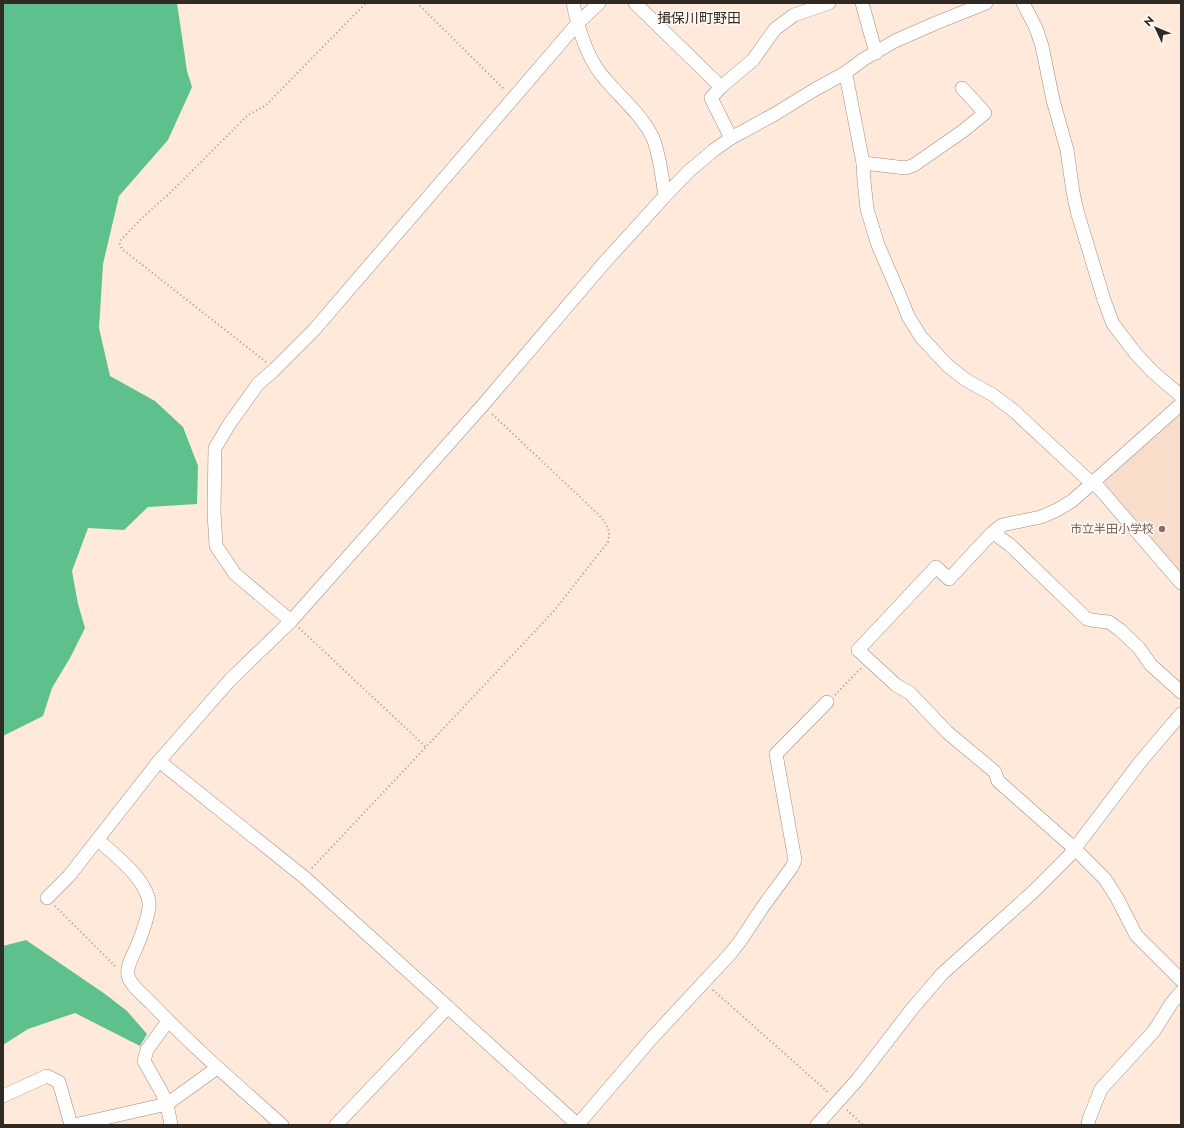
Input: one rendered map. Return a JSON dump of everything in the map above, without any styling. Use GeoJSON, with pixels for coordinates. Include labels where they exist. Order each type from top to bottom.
{"type":"FeatureCollection","features":[{"type":"Feature","properties":{"kind":"street"},"geometry":{"type":"LineString","coordinates":[[573,3],[577,24],[583,42],[600,73],[642,120],[652,138],[657,150],[665,196]]}},
{"type":"Feature","properties":{"kind":"street"},"geometry":{"type":"LineString","coordinates":[[291,621],[235,574],[216,546],[214,512],[215,448],[230,423],[258,384],[314,330],[577,24],[599,3]]}},
{"type":"Feature","properties":{"kind":"street"},"geometry":{"type":"LineString","coordinates":[[635,3],[721,87]]}},
{"type":"Feature","properties":{"kind":"street"},"geometry":{"type":"LineString","coordinates":[[731,138],[711,98],[721,87],[753,60],[775,29],[794,15],[829,3]]}},
{"type":"Feature","properties":{"kind":"street"},"geometry":{"type":"LineString","coordinates":[[862,3],[876,53]]}},
{"type":"Feature","properties":{"kind":"street"},"geometry":{"type":"LineString","coordinates":[[47,898],[69,876],[159,761],[230,680],[291,621],[483,405],[604,263],[665,196],[699,163],[731,138],[845,73],[896,41],[986,3]]}},
{"type":"Feature","properties":{"kind":"street"},"geometry":{"type":"LineString","coordinates":[[1023,3],[1036,28],[1042,46],[1053,100],[1067,150],[1077,211],[1104,300],[1113,324],[1136,354],[1153,372],[1181,396]]}},
{"type":"Feature","properties":{"kind":"street"},"geometry":{"type":"LineString","coordinates":[[845,73],[863,163],[867,209],[878,245],[908,316],[921,337],[948,366],[966,380],[992,395],[1014,411],[1086,478],[1100,488],[1181,583]]}},
{"type":"Feature","properties":{"kind":"street"},"geometry":{"type":"LineString","coordinates":[[863,163],[906,168],[914,165],[963,131],[985,113],[962,88]]}},
{"type":"Feature","properties":{"kind":"street"},"geometry":{"type":"LineString","coordinates":[[1181,404],[1072,501],[1057,510],[1040,517],[1002,525],[991,534],[949,579],[936,567],[858,650],[896,686],[910,693],[947,732],[995,772],[998,781],[1075,849],[1105,879],[1117,898],[1136,935],[1181,980]]}},
{"type":"Feature","properties":{"kind":"street"},"geometry":{"type":"LineString","coordinates":[[997,529],[999,537],[1010,545],[1087,619],[1109,622],[1120,630],[1139,648],[1151,665],[1181,692]]}},
{"type":"Feature","properties":{"kind":"street"},"geometry":{"type":"LineString","coordinates":[[159,761],[304,877],[579,1125],[580,1121],[651,1039],[730,954],[792,868],[795,860],[776,754],[827,702]]}},
{"type":"Feature","properties":{"kind":"street"},"geometry":{"type":"LineString","coordinates":[[817,1125],[858,1079],[912,1009],[942,974],[1033,892],[1075,849],[1141,762],[1181,714]]}},
{"type":"Feature","properties":{"kind":"street"},"geometry":{"type":"LineString","coordinates":[[98,840],[123,862],[147,893],[149,907],[145,926],[129,966],[128,974],[132,982],[168,1021],[217,1068],[282,1125]]}},
{"type":"Feature","properties":{"kind":"street"},"geometry":{"type":"LineString","coordinates":[[1088,1125],[1101,1089],[1154,1031],[1171,1004],[1181,992]]}},
{"type":"Feature","properties":{"kind":"street"},"geometry":{"type":"LineString","coordinates":[[336,1125],[448,1007]]}},
{"type":"Feature","properties":{"kind":"street"},"geometry":{"type":"LineString","coordinates":[[168,1021],[147,1050],[144,1061],[167,1104],[171,1125]]}},
{"type":"Feature","properties":{"kind":"street"},"geometry":{"type":"LineString","coordinates":[[3,1096],[47,1076],[59,1082],[72,1125],[167,1104],[217,1068]]}},
{"type":"Feature","properties":{"kind":"path"},"geometry":{"type":"LineString","coordinates":[[274,370],[122,249],[120,240],[171,192],[248,115],[265,106],[366,3]]}},
{"type":"Feature","properties":{"kind":"path"},"geometry":{"type":"LineString","coordinates":[[417,3],[513,98]]}},
{"type":"Feature","properties":{"kind":"path"},"geometry":{"type":"LineString","coordinates":[[304,877],[553,612],[608,542],[610,534],[606,524],[599,515],[483,405]]}},
{"type":"Feature","properties":{"kind":"path"},"geometry":{"type":"LineString","coordinates":[[291,621],[426,747]]}},
{"type":"Feature","properties":{"kind":"path"},"geometry":{"type":"LineString","coordinates":[[827,702],[830,701],[869,660]]}},
{"type":"Feature","properties":{"kind":"path"},"geometry":{"type":"LineString","coordinates":[[47,898],[122,974],[128,974]]}},
{"type":"Feature","properties":{"kind":"path"},"geometry":{"type":"LineString","coordinates":[[705,982],[863,1125]]}},
{"type":"Feature","properties":{"kind":"shaded area","name":"市立半田小学校"},"geometry":{"type":"Polygon","coordinates":[[[1181,415],[1181,576],[1105,483],[1108,476],[1173,420],[1181,415]]]}},
{"type":"Feature","properties":{"kind":"green space"},"geometry":{"type":"Polygon","coordinates":[[[3,3],[177,3],[187,71],[192,87],[168,140],[119,196],[103,264],[99,328],[110,376],[155,401],[183,427],[198,466],[197,504],[148,507],[124,530],[88,528],[72,571],[78,604],[85,628],[70,658],[52,688],[43,716],[3,736],[3,3]]]}},
{"type":"Feature","properties":{"kind":"green space"},"geometry":{"type":"Polygon","coordinates":[[[26,940],[105,994],[127,1011],[147,1034],[140,1046],[75,1013],[28,1029],[3,1045],[3,946],[26,940]]]}},
{"type":"Feature","properties":{"kind":"place","name":"市立半田小学校"},"geometry":{"type":"Point","coordinates":[1162,529]}},
{"type":"Feature","properties":{"kind":"district","name":"揖保川町野田"},"geometry":{"type":"Point","coordinates":[699,18]}}]}
